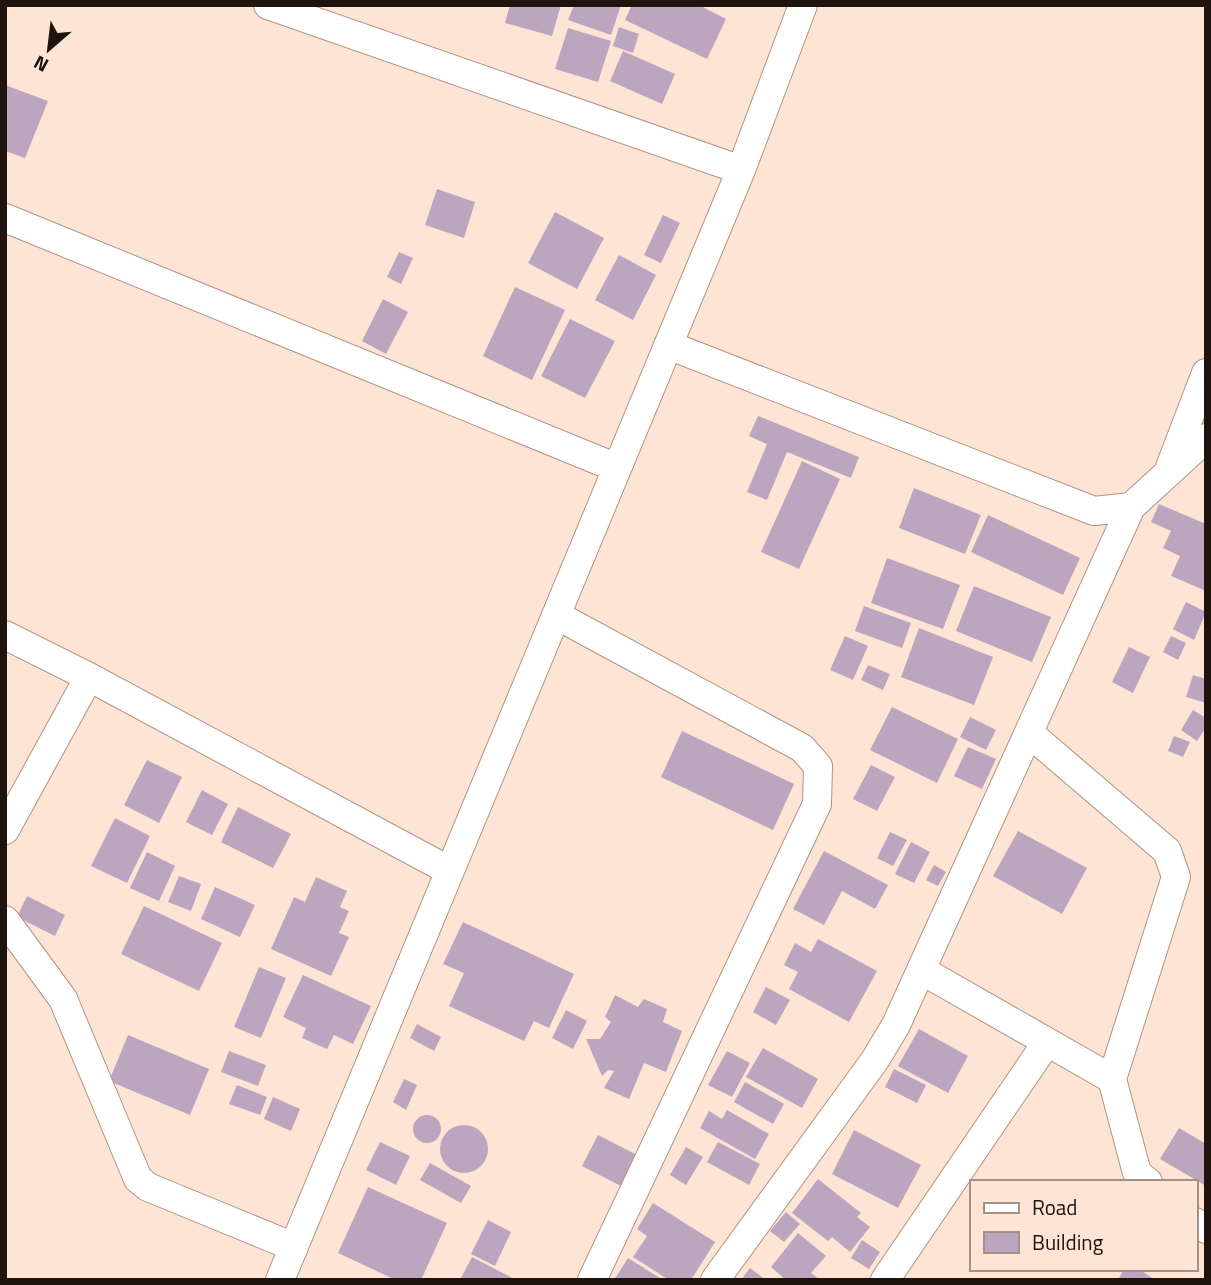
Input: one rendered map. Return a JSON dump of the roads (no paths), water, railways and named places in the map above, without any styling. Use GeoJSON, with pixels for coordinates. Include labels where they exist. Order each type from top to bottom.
{"type":"FeatureCollection","features":[{"type":"Feature","properties":{"kind":"street"},"geometry":{"type":"LineString","coordinates":[[268,5],[741,170]]}},
{"type":"Feature","properties":{"kind":"street"},"geometry":{"type":"LineString","coordinates":[[280,1280],[741,170],[803,5]]}},
{"type":"Feature","properties":{"kind":"street"},"geometry":{"type":"LineString","coordinates":[[5,218],[617,468]]}},
{"type":"Feature","properties":{"kind":"street"},"geometry":{"type":"LineString","coordinates":[[668,345],[1094,511],[1132,507]]}},
{"type":"Feature","properties":{"kind":"street"},"geometry":{"type":"LineString","coordinates":[[1169,470],[1206,373]]}},
{"type":"Feature","properties":{"kind":"street"},"geometry":{"type":"LineString","coordinates":[[715,1280],[875,1060],[896,1025],[1132,507],[1206,438]]}},
{"type":"Feature","properties":{"kind":"street"},"geometry":{"type":"LineString","coordinates":[[556,615],[802,748],[818,766],[817,804],[592,1280]]}},
{"type":"Feature","properties":{"kind":"street"},"geometry":{"type":"LineString","coordinates":[[5,635],[89,677],[450,871]]}},
{"type":"Feature","properties":{"kind":"street"},"geometry":{"type":"LineString","coordinates":[[5,830],[89,677]]}},
{"type":"Feature","properties":{"kind":"street"},"geometry":{"type":"LineString","coordinates":[[1028,733],[1167,851],[1175,877],[1112,1079],[1137,1174],[1145,1180]]}},
{"type":"Feature","properties":{"kind":"street"},"geometry":{"type":"LineString","coordinates":[[5,920],[63,999],[138,1179],[148,1187],[294,1247]]}},
{"type":"Feature","properties":{"kind":"street"},"geometry":{"type":"LineString","coordinates":[[921,970],[1112,1079]]}},
{"type":"Feature","properties":{"kind":"street"},"geometry":{"type":"LineString","coordinates":[[885,1280],[1047,1042]]}}]}
